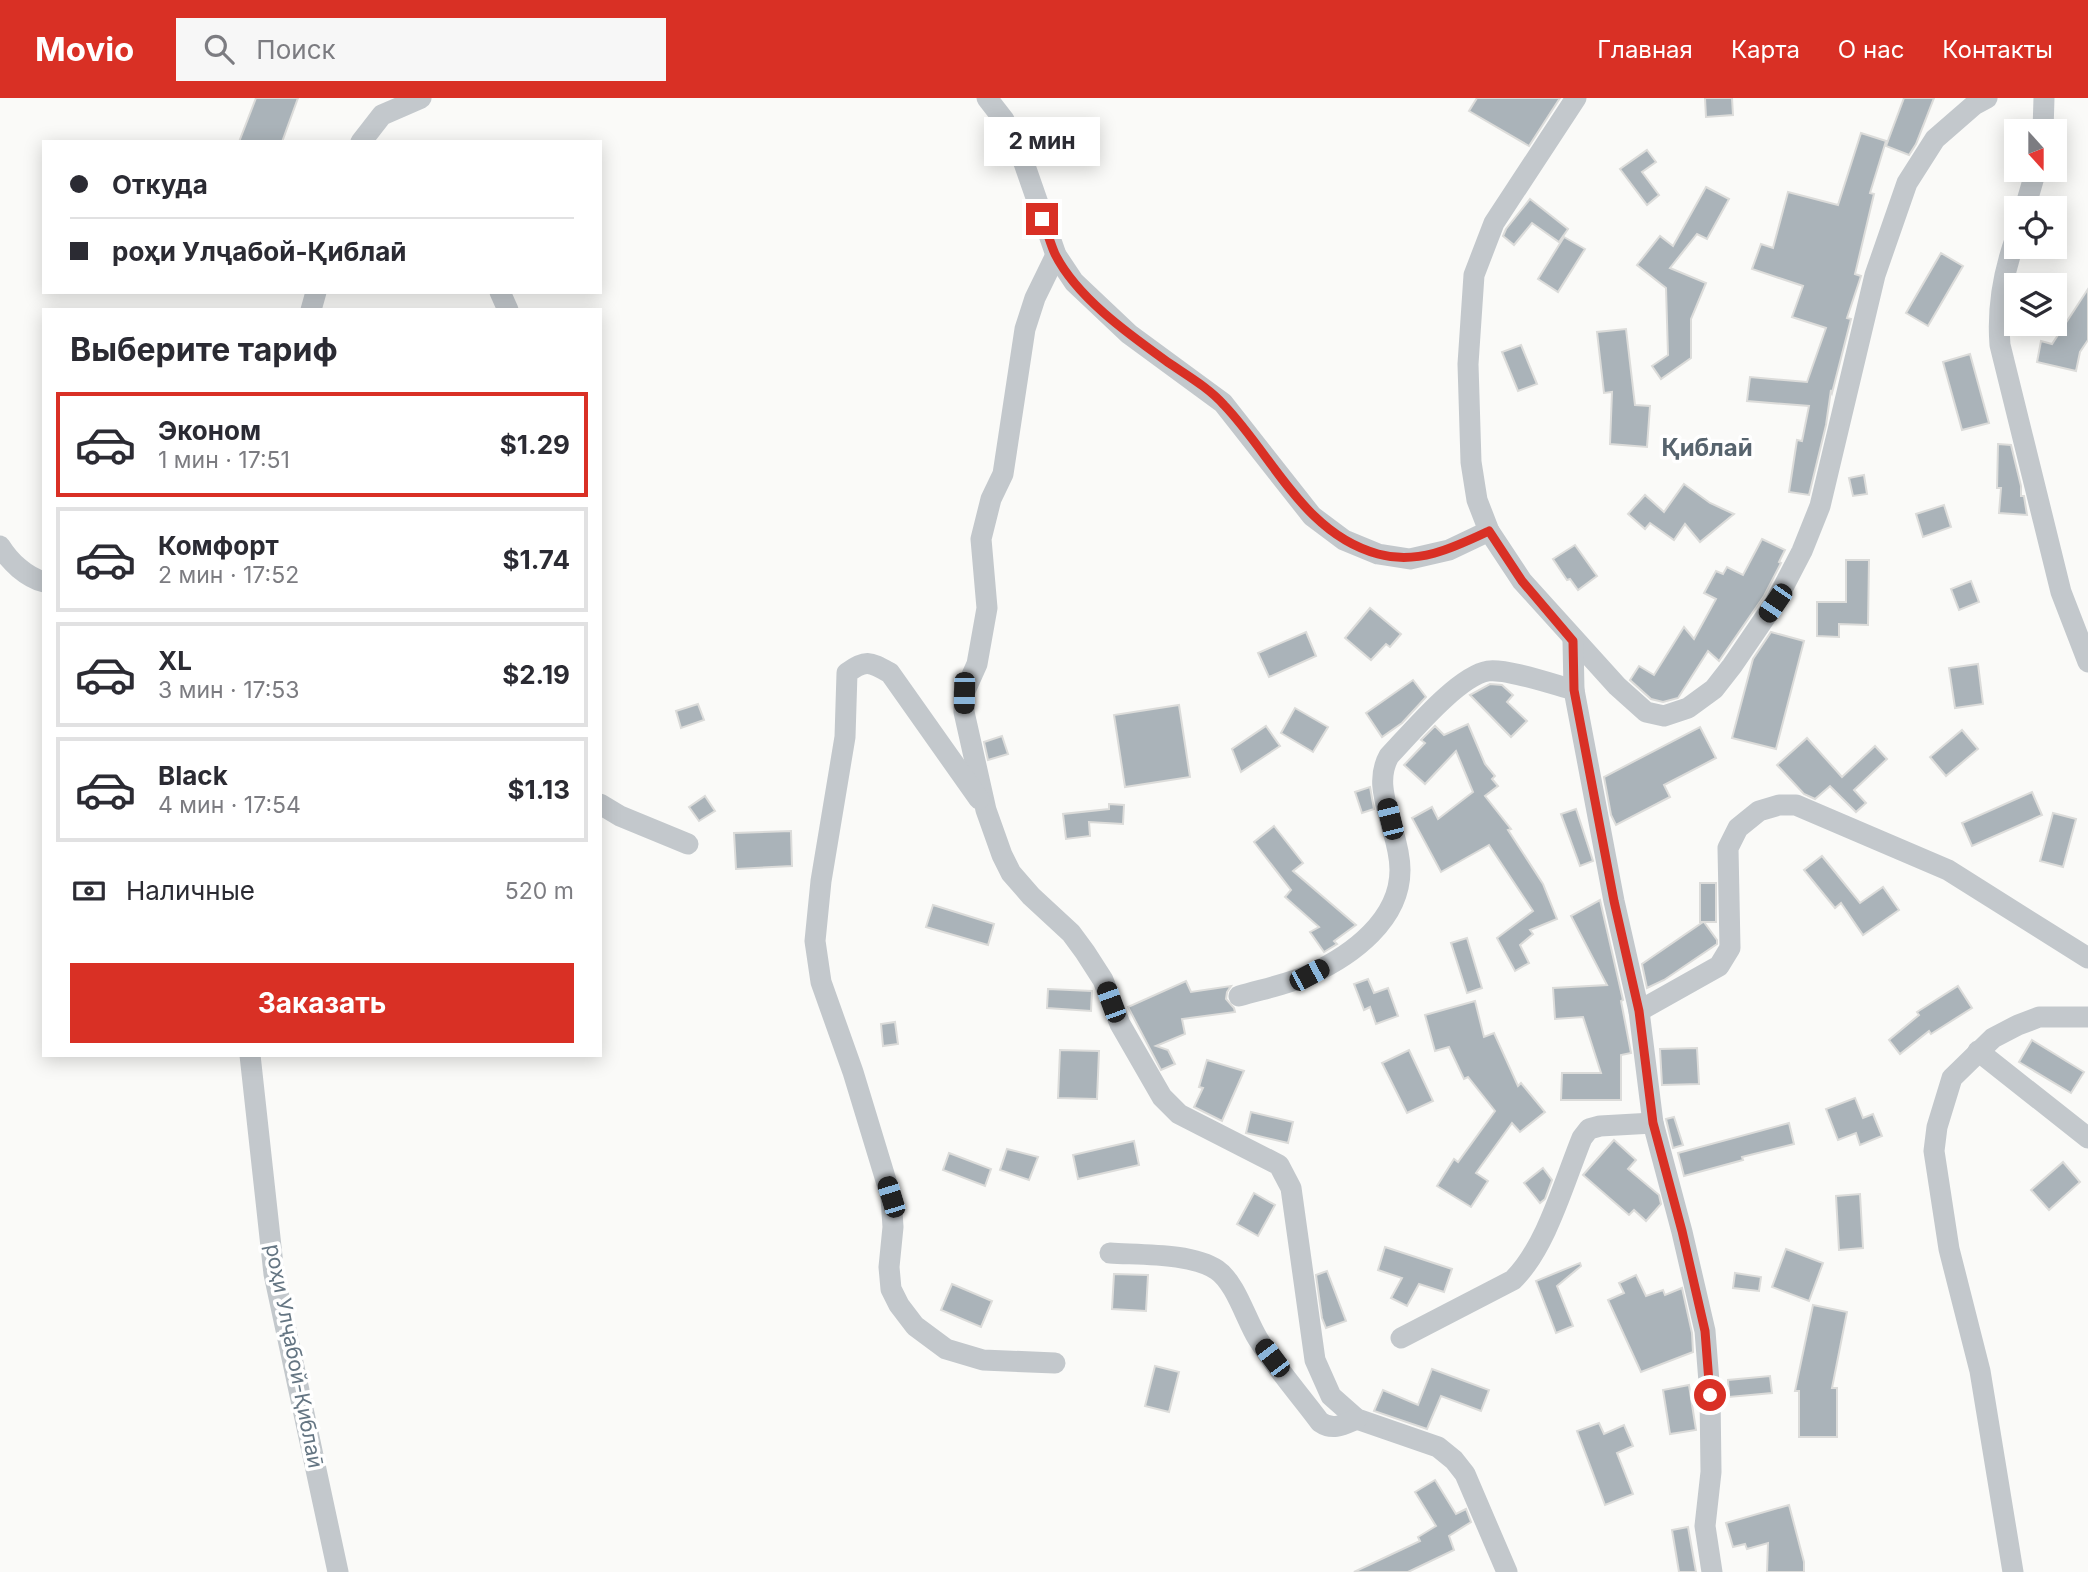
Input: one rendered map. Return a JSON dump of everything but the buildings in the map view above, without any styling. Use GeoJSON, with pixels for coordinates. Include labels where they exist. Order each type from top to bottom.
{"type":"FeatureCollection","features":[{"type":"Feature","properties":{"kind":"street"},"geometry":{"type":"LineString","coordinates":[[363,140],[382,115],[421,98]]}},
{"type":"Feature","properties":{"kind":"street"},"geometry":{"type":"LineString","coordinates":[[987,98],[1003,120],[1024,163],[1056,255],[1074,282],[1129,334],[1223,403],[1312,516],[1344,540],[1378,554],[1410,559],[1449,550],[1489,531]]}},
{"type":"Feature","properties":{"kind":"street"},"geometry":{"type":"LineString","coordinates":[[1576,98],[1494,223],[1474,275],[1468,365],[1471,462],[1477,500],[1489,531],[1522,581],[1573,641],[1617,686],[1646,712],[1664,716],[1688,708],[1714,689],[1775,603],[1802,551],[1820,506],[1875,275],[1907,183],[1935,139],[1974,105],[1987,98]]}},
{"type":"Feature","properties":{"kind":"street"},"geometry":{"type":"LineString","coordinates":[[2043,119],[2044,98]]}},
{"type":"Feature","properties":{"kind":"street"},"geometry":{"type":"LineString","coordinates":[[1056,255],[1035,298],[1025,328],[1003,474],[991,499],[981,539],[987,608],[977,664],[964,693],[964,712],[986,810],[1011,873],[1031,896],[1071,933],[1097,971],[1119,1024],[1162,1097],[1179,1114],[1279,1165],[1291,1188],[1315,1360],[1331,1396],[1357,1419],[1438,1447],[1454,1460],[1465,1474],[1507,1572]]}},
{"type":"Feature","properties":{"kind":"street"},"geometry":{"type":"LineString","coordinates":[[2010,259],[1997,316],[2000,345],[2061,592],[2088,662]]}},
{"type":"Feature","properties":{"kind":"street"},"geometry":{"type":"LineString","coordinates":[[0,546],[7,558],[33,579],[42,581]]}},
{"type":"Feature","properties":{"kind":"street"},"geometry":{"type":"LineString","coordinates":[[1573,641],[1574,690],[1614,901],[1639,1011],[1653,1123],[1705,1331],[1710,1395],[1711,1472],[1705,1526],[1712,1572]]}},
{"type":"Feature","properties":{"kind":"street"},"geometry":{"type":"LineString","coordinates":[[986,810],[890,673],[873,664],[861,663],[847,673],[845,737],[821,881],[815,941],[821,982],[853,1072],[891,1197],[891,1289],[915,1326],[946,1349],[983,1360],[1055,1363]]}},
{"type":"Feature","properties":{"kind":"street"},"geometry":{"type":"LineString","coordinates":[[1240,996],[1309,975],[1341,958],[1376,929],[1391,908],[1400,869],[1382,782],[1383,767],[1389,756],[1457,687],[1474,676],[1490,671],[1574,690]]}},
{"type":"Feature","properties":{"kind":"street"},"geometry":{"type":"LineString","coordinates":[[602,805],[620,816],[688,844]]}},
{"type":"Feature","properties":{"kind":"street"},"geometry":{"type":"LineString","coordinates":[[1639,1011],[1719,966],[1730,948],[1728,848],[1738,828],[1759,811],[1779,805],[1796,805],[1948,870],[2088,958]]}},
{"type":"Feature","properties":{"kind":"street"},"geometry":{"type":"LineString","coordinates":[[2013,1572],[1980,1371],[1949,1249],[1934,1151],[1937,1127],[1952,1078],[1993,1038],[2039,1017],[2088,1017]]}},
{"type":"Feature","properties":{"kind":"street"},"geometry":{"type":"LineString","coordinates":[[1978,1051],[2088,1138]]}},
{"type":"Feature","properties":{"kind":"street","name":"роҳи Улҷабой-Қиблаӣ"},"geometry":{"type":"LineString","coordinates":[[250,1057],[274,1274],[338,1572]]}},
{"type":"Feature","properties":{"kind":"street"},"geometry":{"type":"LineString","coordinates":[[1402,1338],[1513,1280],[1523,1270],[1535,1253],[1582,1138],[1589,1129],[1653,1123]]}},
{"type":"Feature","properties":{"kind":"street"},"geometry":{"type":"LineString","coordinates":[[1110,1253],[1181,1259],[1208,1265],[1219,1272],[1233,1291],[1258,1340],[1320,1422],[1328,1428],[1357,1419]]}},
{"type":"Feature","properties":{"kind":"district","name":"Қиблаӣ"},"geometry":{"type":"Point","coordinates":[1707,448]}},
{"type":"Feature","properties":{"kind":"route"},"geometry":{"type":"LineString","coordinates":[[1042,219],[1056,255],[1074,282],[1129,334],[1223,403],[1312,516],[1344,540],[1378,554],[1410,559],[1449,550],[1489,531],[1522,581],[1573,641],[1574,690],[1614,901],[1639,1011],[1653,1123],[1705,1331],[1710,1395]]}}]}
